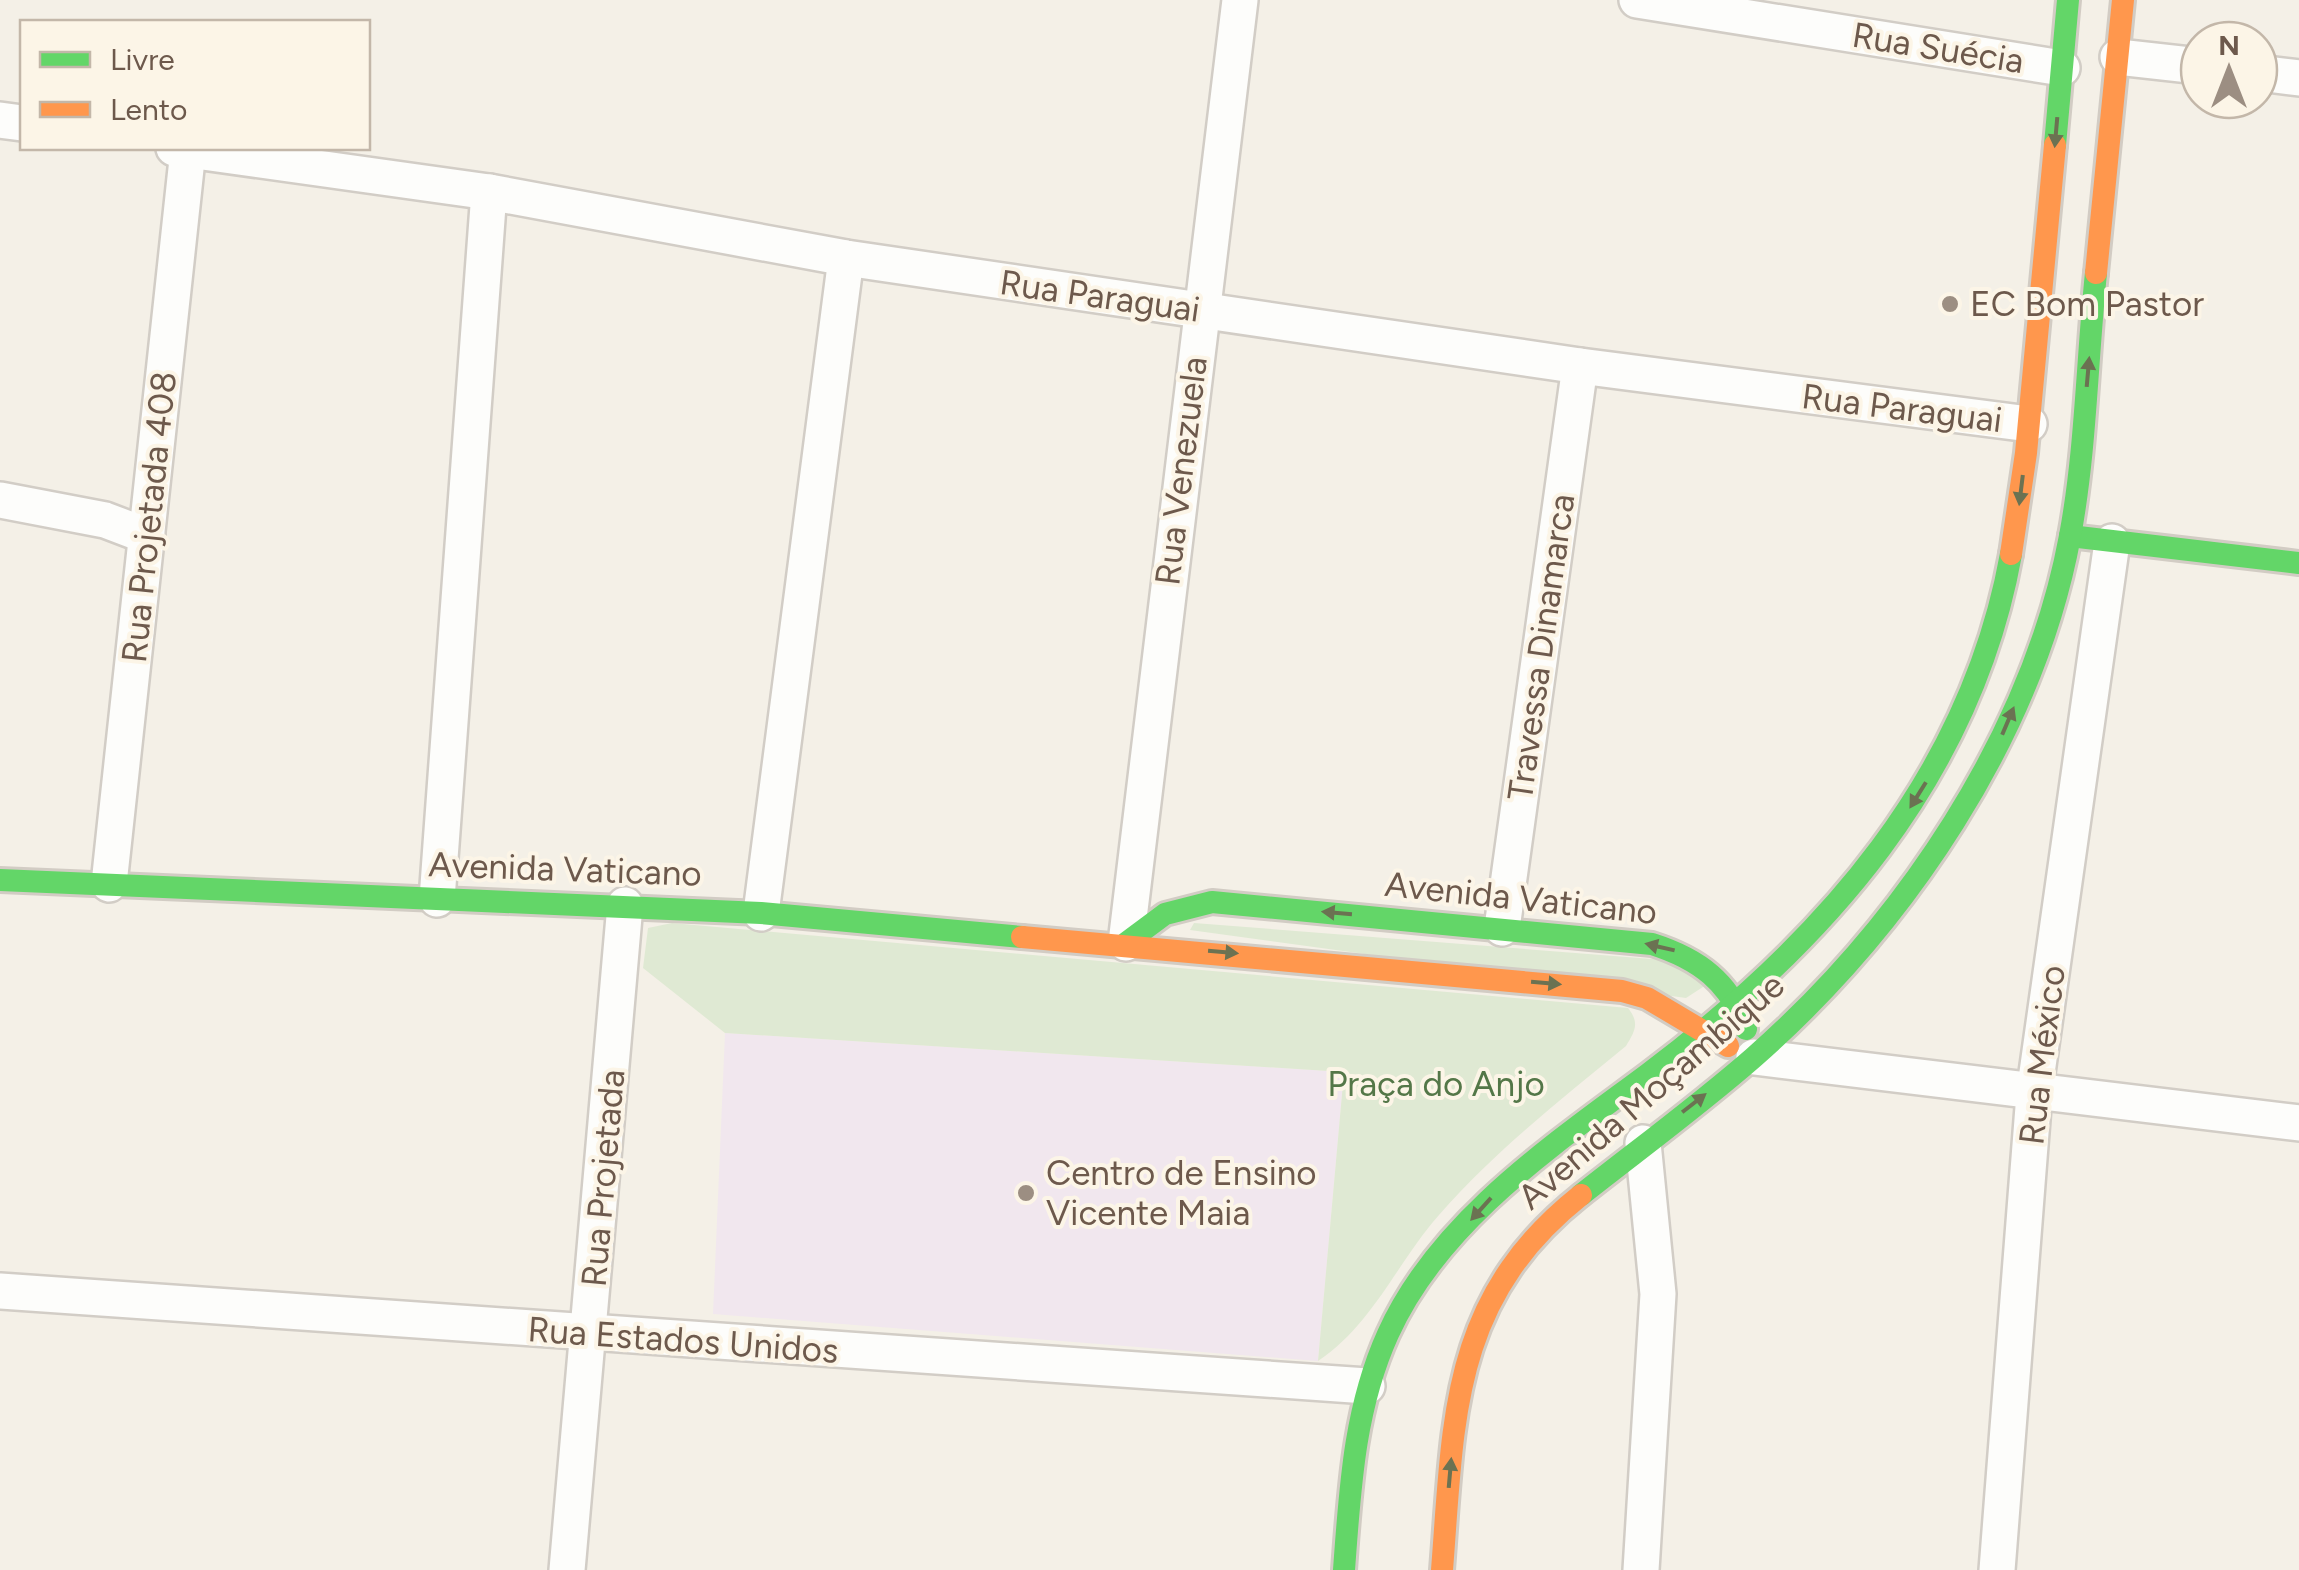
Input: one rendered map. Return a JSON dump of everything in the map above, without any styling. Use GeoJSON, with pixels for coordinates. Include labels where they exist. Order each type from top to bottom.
{"type":"FeatureCollection","features":[{"type":"Feature","properties":{"kind":"main road","name":"Avenida Moçambique"},"geometry":{"type":"LineString","coordinates":[[1344,1570],[1354,1452],[1367,1386],[1388,1338],[1416,1290],[1492,1196],[1539,1154],[1738,1000],[1870,865],[1918,798],[1957,726],[1990,647],[2016,534],[2068,0]]}},
{"type":"Feature","properties":{"kind":"main road","name":"Avenida Moçambique"},"geometry":{"type":"LineString","coordinates":[[1442,1570],[1454,1412],[1464,1363],[1484,1312],[1520,1254],[1562,1210],[1754,1057],[1898,903],[1950,830],[1996,749],[2042,643],[2070,536],[2123,0]]}},
{"type":"Feature","properties":{"kind":"main road"},"geometry":{"type":"LineString","coordinates":[[2070,536],[2299,563]]}},
{"type":"Feature","properties":{"kind":"main road","name":"Avenida Vaticano"},"geometry":{"type":"LineString","coordinates":[[0,880],[760,912],[1622,991],[1647,998],[1700,1033],[1754,1057]]}},
{"type":"Feature","properties":{"kind":"main road","name":"Avenida Vaticano"},"geometry":{"type":"LineString","coordinates":[[1126,943],[1158,914],[1181,905],[1212,902],[1502,928],[1652,944],[1688,954],[1738,1000]]}},
{"type":"Feature","properties":{"kind":"main road"},"geometry":{"type":"LineString","coordinates":[[1738,1000],[1754,1057]]}},
{"type":"Feature","properties":{"kind":"street","name":"Rua Venezuela"},"geometry":{"type":"LineString","coordinates":[[1126,943],[1240,0]]}},
{"type":"Feature","properties":{"kind":"street","name":"Rua Suécia"},"geometry":{"type":"LineString","coordinates":[[1637,0],[2062,68]]}},
{"type":"Feature","properties":{"kind":"street"},"geometry":{"type":"LineString","coordinates":[[2118,57],[2179,64]]}},
{"type":"Feature","properties":{"kind":"street","name":"Rua Projetada 408"},"geometry":{"type":"LineString","coordinates":[[108,884],[147,536],[181,150]]}},
{"type":"Feature","properties":{"kind":"street","name":"Rua Paraguai"},"geometry":{"type":"LineString","coordinates":[[188,150],[488,192],[846,258],[1200,311],[1580,366],[2029,424]]}},
{"type":"Feature","properties":{"kind":"street"},"geometry":{"type":"LineString","coordinates":[[437,899],[488,192]]}},
{"type":"Feature","properties":{"kind":"street"},"geometry":{"type":"LineString","coordinates":[[760,912],[846,258]]}},
{"type":"Feature","properties":{"kind":"street","name":"Travessa Dinamarca"},"geometry":{"type":"LineString","coordinates":[[1502,928],[1580,366]]}},
{"type":"Feature","properties":{"kind":"street"},"geometry":{"type":"LineString","coordinates":[[0,500],[104,520],[147,536]]}},
{"type":"Feature","properties":{"kind":"street","name":"Rua México"},"geometry":{"type":"LineString","coordinates":[[1997,1570],[2034,1094],[2112,542]]}},
{"type":"Feature","properties":{"kind":"street","name":"Rua Projetada"},"geometry":{"type":"LineString","coordinates":[[567,1570],[625,905]]}},
{"type":"Feature","properties":{"kind":"street"},"geometry":{"type":"LineString","coordinates":[[1754,1057],[2034,1094],[2299,1123]]}},
{"type":"Feature","properties":{"kind":"street"},"geometry":{"type":"LineString","coordinates":[[1640,1570],[1658,1294],[1643,1143]]}},
{"type":"Feature","properties":{"kind":"street","name":"Rua Estados Unidos"},"geometry":{"type":"LineString","coordinates":[[0,1292],[1367,1386]]}},
{"type":"Feature","properties":{"kind":"shaded area","name":"Centro de Ensino Vicente Maia"},"geometry":{"type":"Polygon","coordinates":[[[725,1033],[1344,1072],[1318,1361],[713,1314],[725,1033]]]}},
{"type":"Feature","properties":{"kind":"green space","name":"Praça do Anjo"},"geometry":{"type":"Polygon","coordinates":[[[672,923],[1628,1008],[1635,1027],[1626,1046],[1529,1127],[1460,1192],[1354,1329],[1318,1361],[1344,1072],[725,1033],[643,968],[648,928],[672,923]]]}},
{"type":"Feature","properties":{"kind":"green space"},"geometry":{"type":"Polygon","coordinates":[[[1194,923],[1678,961],[1706,985],[1686,998],[1190,930],[1194,923]]]}},
{"type":"Feature","properties":{"kind":"traffic: fast"},"geometry":{"type":"LineString","coordinates":[[2055,145],[2068,0]]}},
{"type":"Feature","properties":{"kind":"traffic: fast"},"geometry":{"type":"LineString","coordinates":[[1581,1195],[1732,1076],[1808,1006],[1861,949],[1909,888],[1954,822],[1993,754],[2026,683],[2052,610],[2070,536],[2083,438],[2096,273]]}},
{"type":"Feature","properties":{"kind":"traffic: fast"},"geometry":{"type":"LineString","coordinates":[[2070,536],[2299,563]]}},
{"type":"Feature","properties":{"kind":"traffic: fast"},"geometry":{"type":"LineString","coordinates":[[1344,1570],[1361,1420],[1377,1362],[1410,1293],[1437,1256],[1502,1188],[1712,1023],[1830,910],[1880,848],[1925,782],[1962,711],[1991,635],[2011,554]]}},
{"type":"Feature","properties":{"kind":"traffic: fast"},"geometry":{"type":"LineString","coordinates":[[0,880],[761,913],[1022,937]]}},
{"type":"Feature","properties":{"kind":"traffic: fast"},"geometry":{"type":"LineString","coordinates":[[1126,943],[1165,914],[1212,902],[1652,944],[1711,974],[1731,998],[1746,1029]]}},
{"type":"Feature","properties":{"kind":"traffic: slow"},"geometry":{"type":"LineString","coordinates":[[2096,273],[2123,0]]}},
{"type":"Feature","properties":{"kind":"traffic: slow"},"geometry":{"type":"LineString","coordinates":[[2011,554],[2026,453],[2055,145]]}},
{"type":"Feature","properties":{"kind":"traffic: slow"},"geometry":{"type":"LineString","coordinates":[[1022,937],[1622,991],[1647,998],[1728,1046]]}},
{"type":"Feature","properties":{"kind":"traffic: slow"},"geometry":{"type":"LineString","coordinates":[[1442,1570],[1457,1412],[1467,1365],[1483,1319],[1506,1276],[1538,1235],[1581,1195]]}},
{"type":"Feature","properties":{"kind":"place","name":"EC Bom Pastor"},"geometry":{"type":"Point","coordinates":[1950,304]}},
{"type":"Feature","properties":{"kind":"place","name":"Centro de Ensino Vicente Maia"},"geometry":{"type":"Point","coordinates":[1026,1193]}}]}
